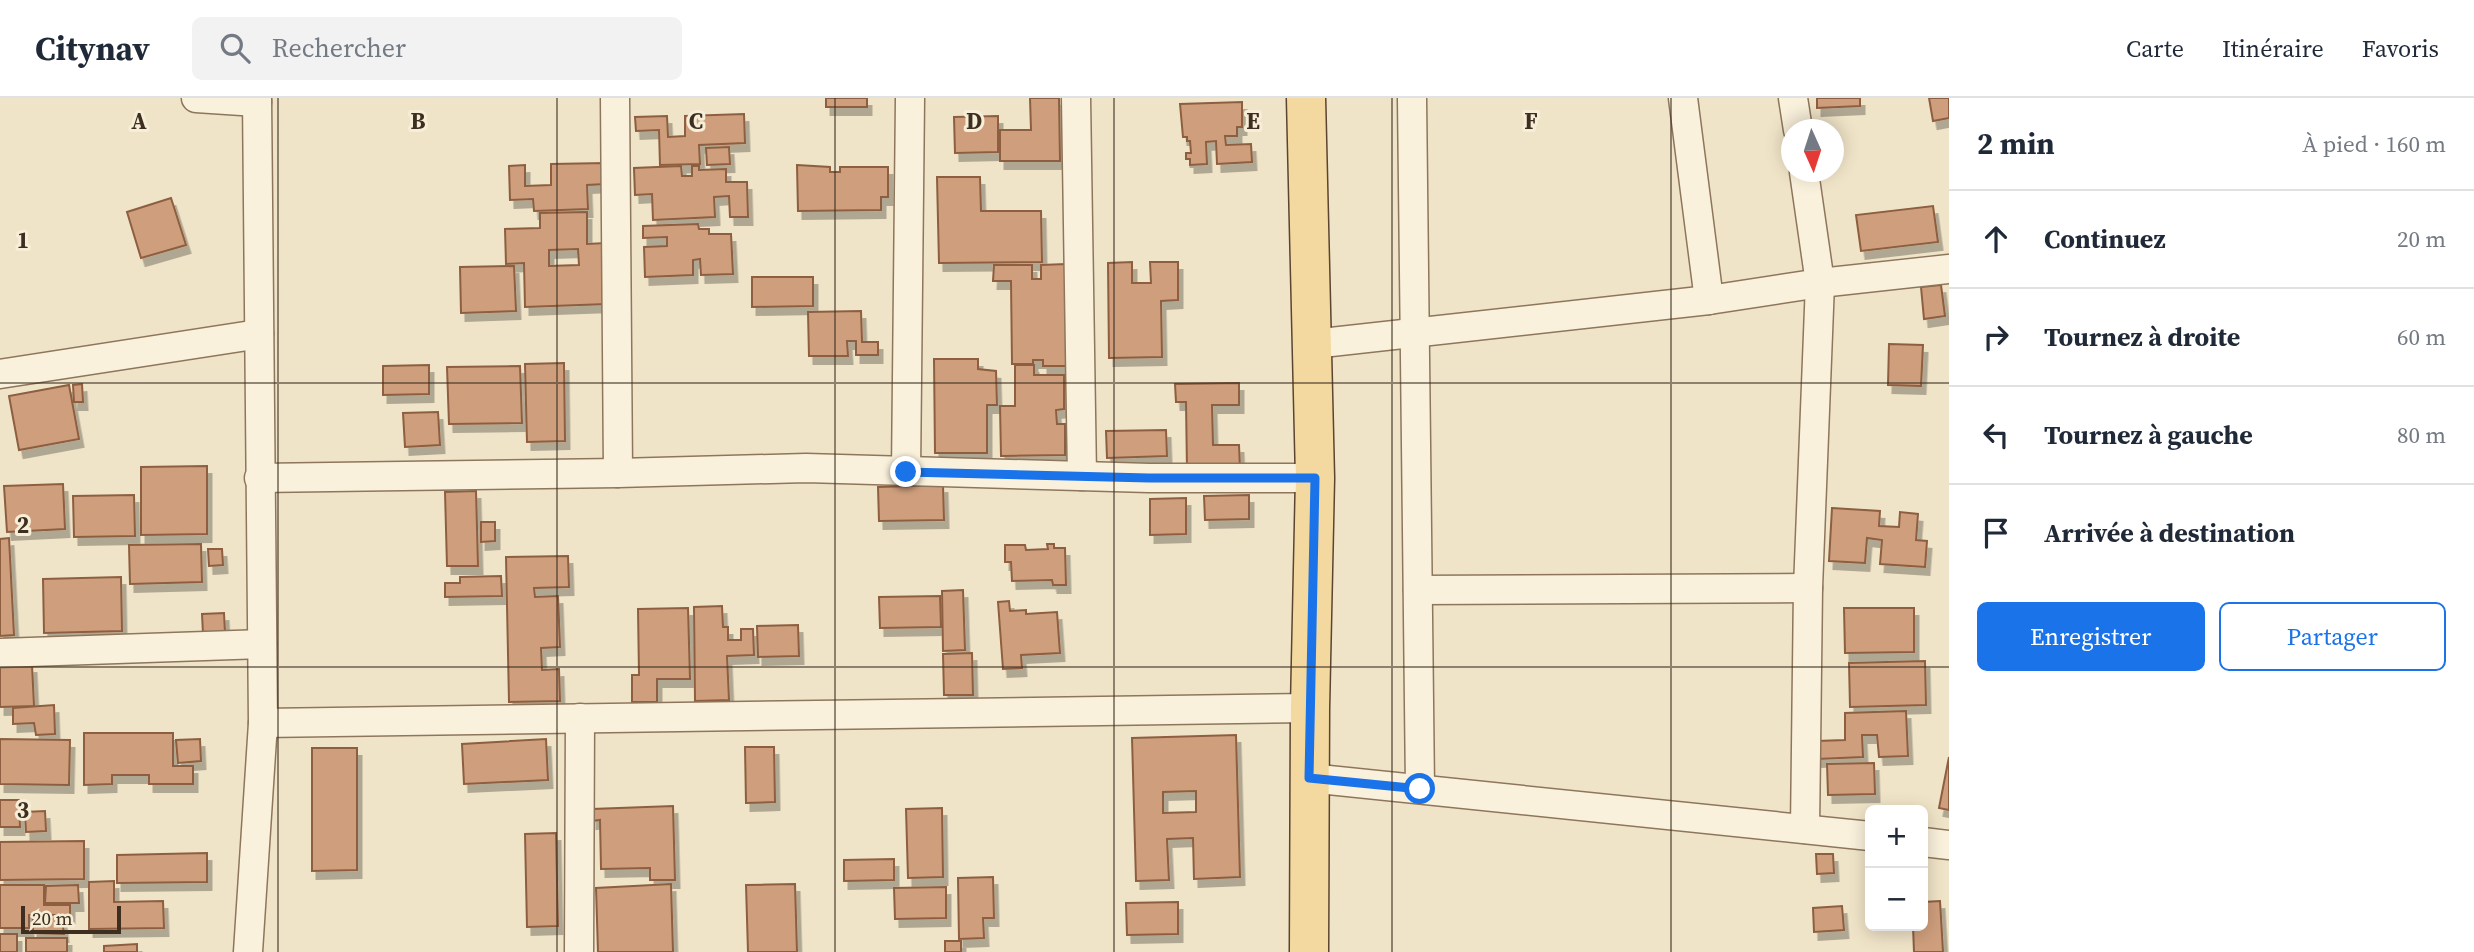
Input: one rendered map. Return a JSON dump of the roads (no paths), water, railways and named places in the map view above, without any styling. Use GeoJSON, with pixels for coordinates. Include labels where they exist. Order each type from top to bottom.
{"type":"FeatureCollection","features":[{"type":"Feature","properties":{"kind":"main road"},"geometry":{"type":"LineString","coordinates":[[1307,98],[1315,478],[1309,778],[1309,952]]}},
{"type":"Feature","properties":{"kind":"street"},"geometry":{"type":"LineString","coordinates":[[196,98],[257,100],[263,723],[248,952]]}},
{"type":"Feature","properties":{"kind":"street"},"geometry":{"type":"LineString","coordinates":[[615,98],[618,473]]}},
{"type":"Feature","properties":{"kind":"street"},"geometry":{"type":"LineString","coordinates":[[906,472],[910,98]]}},
{"type":"Feature","properties":{"kind":"street"},"geometry":{"type":"LineString","coordinates":[[1076,98],[1082,476]]}},
{"type":"Feature","properties":{"kind":"street"},"geometry":{"type":"LineString","coordinates":[[1412,98],[1420,789]]}},
{"type":"Feature","properties":{"kind":"street"},"geometry":{"type":"LineString","coordinates":[[1683,98],[1709,300]]}},
{"type":"Feature","properties":{"kind":"street"},"geometry":{"type":"LineString","coordinates":[[1793,98],[1796,119]]}},
{"type":"Feature","properties":{"kind":"street"},"geometry":{"type":"LineString","coordinates":[[1805,829],[1808,587],[1821,283],[1806,182]]}},
{"type":"Feature","properties":{"kind":"street"},"geometry":{"type":"LineString","coordinates":[[1313,345],[1949,270]]}},
{"type":"Feature","properties":{"kind":"street"},"geometry":{"type":"LineString","coordinates":[[0,374],[259,334]]}},
{"type":"Feature","properties":{"kind":"street"},"geometry":{"type":"LineString","coordinates":[[259,478],[806,468],[1082,476],[1315,478]]}},
{"type":"Feature","properties":{"kind":"street"},"geometry":{"type":"LineString","coordinates":[[1418,590],[1808,587]]}},
{"type":"Feature","properties":{"kind":"street"},"geometry":{"type":"LineString","coordinates":[[0,653],[262,644]]}},
{"type":"Feature","properties":{"kind":"street"},"geometry":{"type":"LineString","coordinates":[[263,723],[1310,708]]}},
{"type":"Feature","properties":{"kind":"street"},"geometry":{"type":"LineString","coordinates":[[579,952],[580,718]]}},
{"type":"Feature","properties":{"kind":"street"},"geometry":{"type":"LineString","coordinates":[[1309,778],[1865,835]]}},
{"type":"Feature","properties":{"kind":"street"},"geometry":{"type":"LineString","coordinates":[[1928,843],[1949,845]]}}]}
